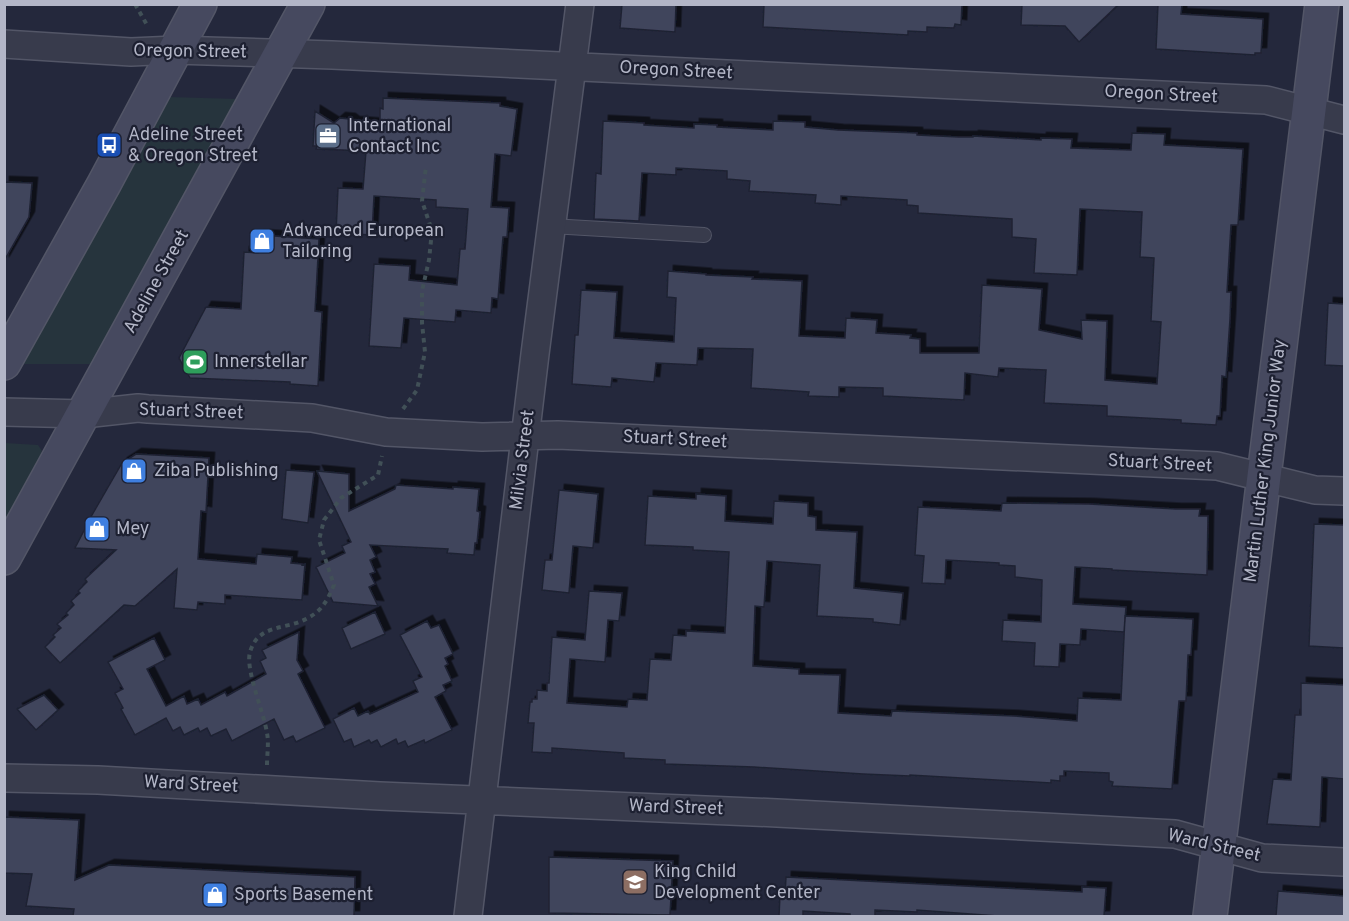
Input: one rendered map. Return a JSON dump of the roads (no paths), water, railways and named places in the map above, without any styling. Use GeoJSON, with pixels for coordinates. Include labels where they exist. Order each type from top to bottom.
{"type":"FeatureCollection","features":[{"type":"Feature","properties":{"kind":"main road"},"geometry":{"type":"LineString","coordinates":[[4,363],[104,184],[200,4]]}},
{"type":"Feature","properties":{"kind":"main road","name":"Adeline Street"},"geometry":{"type":"LineString","coordinates":[[4,558],[308,4]]}},
{"type":"Feature","properties":{"kind":"main road","name":"Martin Luther King Junior Way"},"geometry":{"type":"LineString","coordinates":[[1210,916],[1322,4]]}},
{"type":"Feature","properties":{"kind":"street","name":"Milvia Street"},"geometry":{"type":"LineString","coordinates":[[468,916],[580,4]]}},
{"type":"Feature","properties":{"kind":"street","name":"Oregon Street"},"geometry":{"type":"LineString","coordinates":[[4,44],[132,52],[175,50],[332,55],[1266,100],[1344,120]]}},
{"type":"Feature","properties":{"kind":"street","name":"Stuart Street"},"geometry":{"type":"LineString","coordinates":[[4,412],[84,414],[138,408],[303,417],[386,432],[482,437],[558,435],[1217,466],[1315,490],[1344,491]]}},
{"type":"Feature","properties":{"kind":"street","name":"Ward Street"},"geometry":{"type":"LineString","coordinates":[[4,778],[98,780],[1175,834],[1262,858],[1344,862]]}},
{"type":"Feature","properties":{"kind":"lane"},"geometry":{"type":"LineString","coordinates":[[551,226],[704,235]]}},
{"type":"Feature","properties":{"kind":"place","name":"International Contact Inc"},"geometry":{"type":"Point","coordinates":[328,136]}},
{"type":"Feature","properties":{"kind":"place","name":"Adeline Street & Oregon Street"},"geometry":{"type":"Point","coordinates":[109,145]}},
{"type":"Feature","properties":{"kind":"place","name":"Advanced European Tailoring"},"geometry":{"type":"Point","coordinates":[262,241]}},
{"type":"Feature","properties":{"kind":"place","name":"Innerstellar"},"geometry":{"type":"Point","coordinates":[195,362]}},
{"type":"Feature","properties":{"kind":"place","name":"Ziba Publishing"},"geometry":{"type":"Point","coordinates":[134,471]}},
{"type":"Feature","properties":{"kind":"place","name":"Mey"},"geometry":{"type":"Point","coordinates":[97,529]}},
{"type":"Feature","properties":{"kind":"place","name":"King Child Development Center"},"geometry":{"type":"Point","coordinates":[635,882]}},
{"type":"Feature","properties":{"kind":"place","name":"Sports Basement"},"geometry":{"type":"Point","coordinates":[215,895]}}]}
